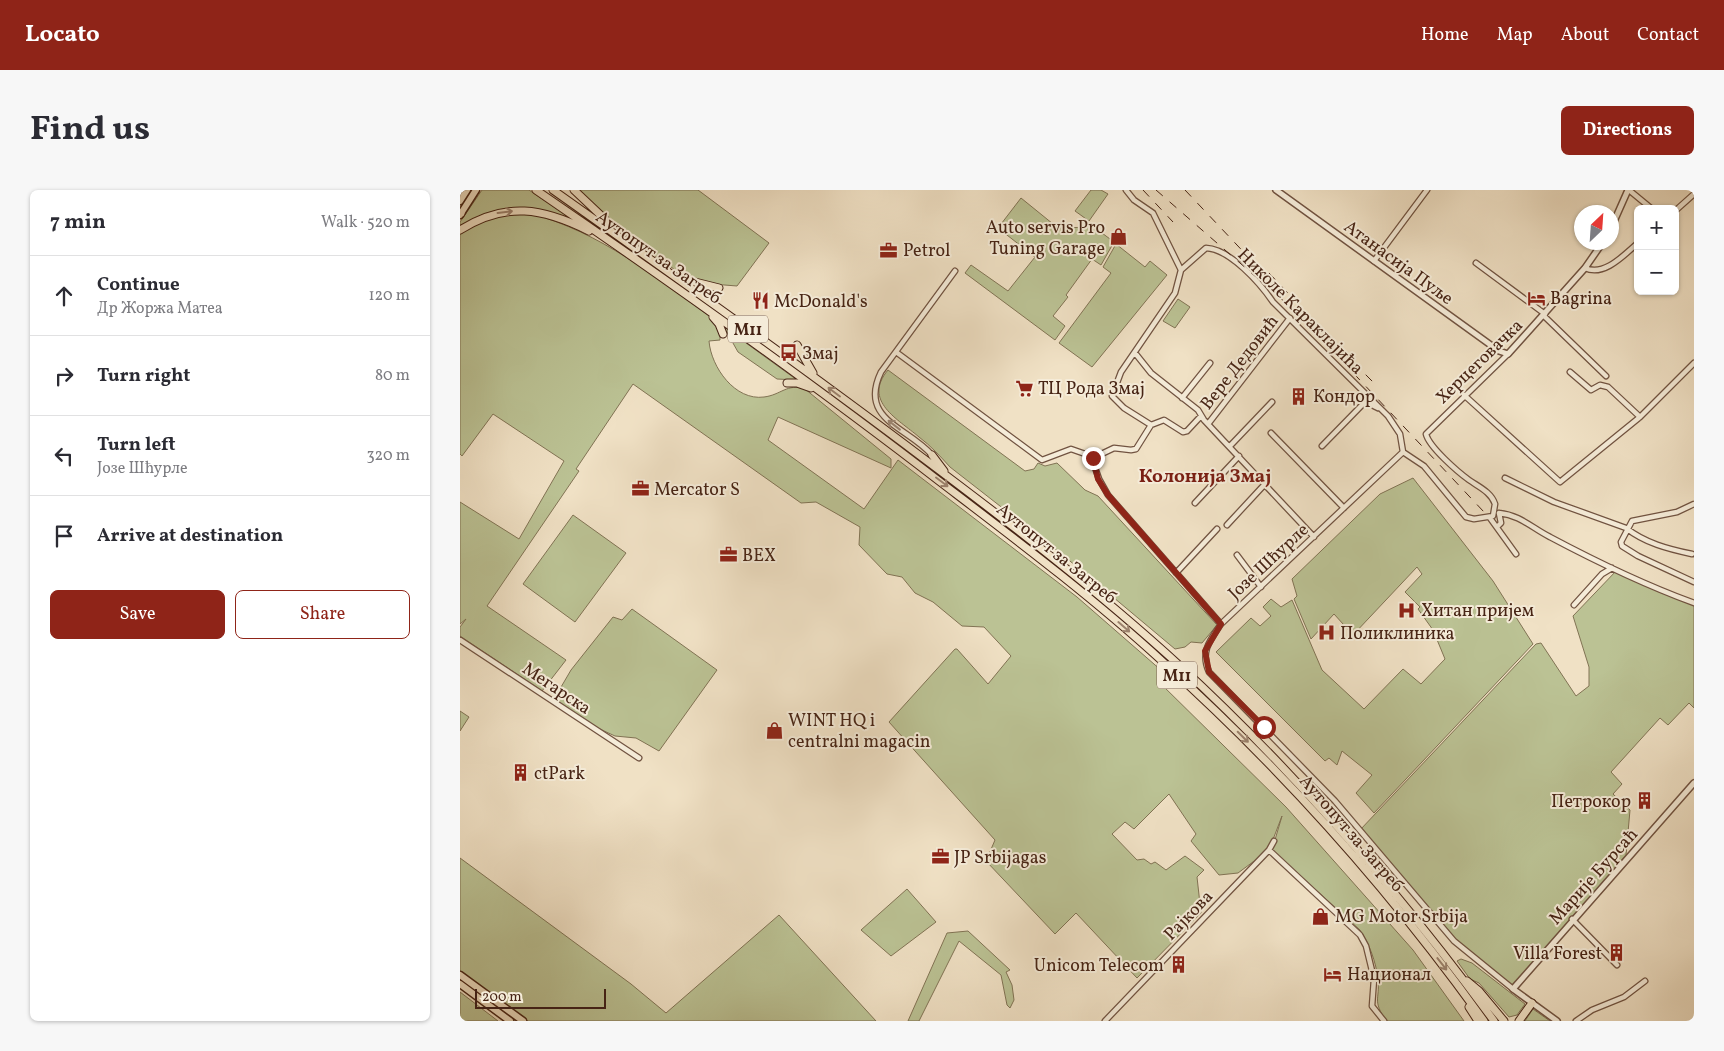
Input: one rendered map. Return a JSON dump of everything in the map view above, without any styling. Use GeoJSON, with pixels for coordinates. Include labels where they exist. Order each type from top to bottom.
{"type":"FeatureCollection","features":[{"type":"Feature","properties":{"kind":"highway","name":"Аутопут за Загреб"},"geometry":{"type":"LineString","coordinates":[[536,190],[705,307],[821,392],[1059,573],[1188,684],[1253,747],[1337,837],[1400,911],[1484,1021]]}},
{"type":"Feature","properties":{"kind":"highway","name":"Аутопут за Загреб"},"geometry":{"type":"LineString","coordinates":[[552,190],[631,244],[953,480],[1096,592],[1167,654],[1229,712],[1291,775],[1355,845],[1463,978],[1476,987],[1499,1019]]}},
{"type":"Feature","properties":{"kind":"highway"},"geometry":{"type":"LineString","coordinates":[[574,190],[631,244]]}},
{"type":"Feature","properties":{"kind":"highway"},"geometry":{"type":"LineString","coordinates":[[460,230],[478,219],[496,213],[531,211],[565,220],[612,242]]}},
{"type":"Feature","properties":{"kind":"highway"},"geometry":{"type":"LineString","coordinates":[[675,276],[700,285],[719,288]]}},
{"type":"Feature","properties":{"kind":"highway"},"geometry":{"type":"LineString","coordinates":[[705,307],[719,324],[723,334]]}},
{"type":"Feature","properties":{"kind":"highway"},"geometry":{"type":"LineString","coordinates":[[797,345],[806,364],[821,382]]}},
{"type":"Feature","properties":{"kind":"highway"},"geometry":{"type":"LineString","coordinates":[[787,383],[801,384],[821,392]]}},
{"type":"Feature","properties":{"kind":"highway"},"geometry":{"type":"LineString","coordinates":[[932,455],[953,480]]}},
{"type":"Feature","properties":{"kind":"highway"},"geometry":{"type":"LineString","coordinates":[[1465,995],[1465,999],[1478,1021]]}},
{"type":"Feature","properties":{"kind":"highway"},"geometry":{"type":"LineString","coordinates":[[1518,1020],[1532,1003]]}},
{"type":"Feature","properties":{"kind":"highway"},"geometry":{"type":"LineString","coordinates":[[1499,1019],[1509,1021]]}},
{"type":"Feature","properties":{"kind":"main road"},"geometry":{"type":"LineString","coordinates":[[460,201],[467,190]]}},
{"type":"Feature","properties":{"kind":"main road"},"geometry":{"type":"LineString","coordinates":[[460,214],[476,190]]}},
{"type":"Feature","properties":{"kind":"main road"},"geometry":{"type":"LineString","coordinates":[[460,975],[510,1021]]}},
{"type":"Feature","properties":{"kind":"main road"},"geometry":{"type":"LineString","coordinates":[[460,984],[477,992],[523,1021]]}},
{"type":"Feature","properties":{"kind":"street"},"geometry":{"type":"LineString","coordinates":[[1126,190],[1134,200],[1153,213],[1181,270],[1175,294],[1118,377],[1112,396],[1124,408],[1151,424]]}},
{"type":"Feature","properties":{"kind":"street","name":"Атанасија Пуље"},"geometry":{"type":"LineString","coordinates":[[1276,190],[1499,351],[1508,354]]}},
{"type":"Feature","properties":{"kind":"street"},"geometry":{"type":"LineString","coordinates":[[1374,261],[1427,190]]}},
{"type":"Feature","properties":{"kind":"street"},"geometry":{"type":"LineString","coordinates":[[1619,211],[1629,190],[1647,205]]}},
{"type":"Feature","properties":{"kind":"street"},"geometry":{"type":"LineString","coordinates":[[1679,207],[1694,194]]}},
{"type":"Feature","properties":{"kind":"street"},"geometry":{"type":"LineString","coordinates":[[1585,268],[1595,270],[1607,267],[1634,246]]}},
{"type":"Feature","properties":{"kind":"street","name":"Николе Караклајића"},"geometry":{"type":"LineString","coordinates":[[1181,270],[1206,248],[1217,251],[1231,259],[1253,279],[1381,410],[1400,434],[1403,452]]}},
{"type":"Feature","properties":{"kind":"street","name":"Херцеговачка"},"geometry":{"type":"LineString","coordinates":[[1497,512],[1491,496],[1463,475],[1429,441],[1426,434],[1430,428],[1508,354],[1585,268],[1597,250]]}},
{"type":"Feature","properties":{"kind":"street"},"geometry":{"type":"LineString","coordinates":[[1476,264],[1544,315],[1606,376]]}},
{"type":"Feature","properties":{"kind":"street"},"geometry":{"type":"LineString","coordinates":[[932,455],[888,420],[878,408],[874,392],[888,361],[955,271]]}},
{"type":"Feature","properties":{"kind":"street","name":"Вере Дедовић"},"geometry":{"type":"LineString","coordinates":[[1208,424],[1290,318]]}},
{"type":"Feature","properties":{"kind":"street"},"geometry":{"type":"LineString","coordinates":[[896,352],[1044,461],[1070,449],[1085,452],[1093,458],[1114,448],[1135,450],[1151,424],[1164,420],[1184,433],[1201,416]]}},
{"type":"Feature","properties":{"kind":"street"},"geometry":{"type":"LineString","coordinates":[[1135,353],[1151,373],[1198,410],[1208,424],[1314,537]]}},
{"type":"Feature","properties":{"kind":"street"},"geometry":{"type":"LineString","coordinates":[[1182,398],[1210,363]]}},
{"type":"Feature","properties":{"kind":"street"},"geometry":{"type":"LineString","coordinates":[[1464,395],[1560,482],[1640,416],[1694,363]]}},
{"type":"Feature","properties":{"kind":"street"},"geometry":{"type":"LineString","coordinates":[[1570,372],[1591,390],[1600,385],[1608,387],[1640,416]]}},
{"type":"Feature","properties":{"kind":"street"},"geometry":{"type":"LineString","coordinates":[[1230,446],[1272,402]]}},
{"type":"Feature","properties":{"kind":"street"},"geometry":{"type":"LineString","coordinates":[[1322,446],[1363,404],[1368,403],[1381,410]]}},
{"type":"Feature","properties":{"kind":"street"},"geometry":{"type":"LineString","coordinates":[[1271,433],[1344,508]]}},
{"type":"Feature","properties":{"kind":"street"},"geometry":{"type":"LineString","coordinates":[[1403,452],[1424,466],[1466,517],[1474,519],[1490,518],[1497,512]]}},
{"type":"Feature","properties":{"kind":"street","name":"Јозе Шћурле"},"geometry":{"type":"LineString","coordinates":[[1093,458],[1098,479],[1108,495],[1221,624],[1403,452]]}},
{"type":"Feature","properties":{"kind":"street"},"geometry":{"type":"LineString","coordinates":[[1195,503],[1239,456]]}},
{"type":"Feature","properties":{"kind":"street"},"geometry":{"type":"LineString","coordinates":[[1505,478],[1554,502],[1626,528],[1633,535],[1650,544],[1692,554]]}},
{"type":"Feature","properties":{"kind":"street"},"geometry":{"type":"LineString","coordinates":[[1227,526],[1265,484]]}},
{"type":"Feature","properties":{"kind":"street"},"geometry":{"type":"LineString","coordinates":[[1694,504],[1665,515],[1636,519],[1626,528],[1621,542],[1625,548],[1694,582]]}},
{"type":"Feature","properties":{"kind":"street"},"geometry":{"type":"LineString","coordinates":[[1497,512],[1501,523],[1497,527]]}},
{"type":"Feature","properties":{"kind":"street"},"geometry":{"type":"LineString","coordinates":[[1497,512],[1515,516],[1551,538],[1650,586],[1694,602]]}},
{"type":"Feature","properties":{"kind":"street"},"geometry":{"type":"LineString","coordinates":[[1490,518],[1516,554]]}},
{"type":"Feature","properties":{"kind":"street"},"geometry":{"type":"LineString","coordinates":[[1176,573],[1217,529]]}},
{"type":"Feature","properties":{"kind":"street"},"geometry":{"type":"LineString","coordinates":[[1237,556],[1261,587]]}},
{"type":"Feature","properties":{"kind":"street"},"geometry":{"type":"LineString","coordinates":[[1574,605],[1602,574],[1613,568]]}},
{"type":"Feature","properties":{"kind":"street"},"geometry":{"type":"LineString","coordinates":[[1221,624],[1205,651],[1209,672],[1333,800],[1454,941],[1513,989],[1557,1021]]}},
{"type":"Feature","properties":{"kind":"street","name":"Мегарска"},"geometry":{"type":"LineString","coordinates":[[460,640],[639,758]]}},
{"type":"Feature","properties":{"kind":"street","name":"Марије Бурсаћ"},"geometry":{"type":"LineString","coordinates":[[1513,989],[1572,919],[1694,783]]}},
{"type":"Feature","properties":{"kind":"street","name":"Рајкова"},"geometry":{"type":"LineString","coordinates":[[1106,1021],[1269,850],[1274,841]]}},
{"type":"Feature","properties":{"kind":"street"},"geometry":{"type":"LineString","coordinates":[[1269,850],[1360,935],[1366,946],[1374,979],[1372,1006],[1384,1021]]}},
{"type":"Feature","properties":{"kind":"street"},"geometry":{"type":"LineString","coordinates":[[1572,919],[1617,965]]}},
{"type":"Feature","properties":{"kind":"street"},"geometry":{"type":"LineString","coordinates":[[1576,1021],[1592,1010],[1624,997],[1645,981]]}},
{"type":"Feature","properties":{"kind":"green space"},"geometry":{"type":"Polygon","coordinates":[[[482,190],[529,190],[579,224],[533,210],[505,209],[476,218],[460,227],[460,222],[482,190]]]}},
{"type":"Feature","properties":{"kind":"green space"},"geometry":{"type":"Polygon","coordinates":[[[577,190],[698,190],[769,243],[737,286],[712,284],[691,279],[611,225],[577,190]]]}},
{"type":"Feature","properties":{"kind":"green space"},"geometry":{"type":"Polygon","coordinates":[[[1091,190],[1101,190],[1108,194],[1089,221],[1075,211],[1091,190]]]}},
{"type":"Feature","properties":{"kind":"green space"},"geometry":{"type":"Polygon","coordinates":[[[1021,198],[1058,228],[1094,227],[1114,242],[1101,265],[1092,259],[1066,295],[1068,297],[1053,316],[1065,326],[1055,340],[965,273],[971,265],[1008,291],[1035,257],[998,228],[1021,198]]]}},
{"type":"Feature","properties":{"kind":"green space"},"geometry":{"type":"Polygon","coordinates":[[[529,213],[581,232],[604,244],[648,272],[715,320],[720,333],[720,340],[709,341],[711,351],[720,371],[734,388],[743,394],[753,397],[770,396],[793,387],[805,389],[891,459],[891,468],[778,417],[768,440],[864,509],[898,460],[1077,597],[1162,671],[1159,682],[1286,807],[1413,950],[1464,1021],[1386,1021],[1378,1004],[1378,979],[1374,959],[1360,930],[1272,850],[1282,816],[1269,850],[1238,873],[1219,875],[1191,841],[1196,834],[1169,794],[1134,829],[1125,822],[1112,834],[1137,860],[1144,859],[1151,864],[1155,862],[1166,870],[1185,856],[1204,870],[1197,877],[1201,913],[1137,978],[1076,913],[1055,934],[986,861],[995,840],[889,722],[955,649],[988,684],[1011,656],[984,627],[962,626],[933,602],[915,593],[902,577],[887,574],[859,545],[860,527],[816,502],[801,503],[633,384],[576,469],[579,471],[487,606],[566,660],[542,691],[460,636],[460,627],[466,619],[460,624],[460,502],[519,539],[564,461],[493,414],[462,456],[460,454],[460,235],[476,224],[492,217],[529,213]]]}},
{"type":"Feature","properties":{"kind":"green space"},"geometry":{"type":"Polygon","coordinates":[[[1116,244],[1145,267],[1150,261],[1167,275],[1092,367],[1059,343],[1111,273],[1103,267],[1116,244]]]}},
{"type":"Feature","properties":{"kind":"green space"},"geometry":{"type":"Polygon","coordinates":[[[1178,299],[1190,307],[1175,328],[1163,321],[1178,299]]]}},
{"type":"Feature","properties":{"kind":"green space"},"geometry":{"type":"Polygon","coordinates":[[[724,327],[797,380],[777,379],[738,352],[724,327]]]}},
{"type":"Feature","properties":{"kind":"green space"},"geometry":{"type":"Polygon","coordinates":[[[888,370],[1025,471],[1034,469],[1038,463],[1045,466],[1057,463],[1085,490],[1098,496],[1217,625],[1202,643],[1191,642],[1185,647],[1175,649],[1064,556],[950,467],[928,444],[893,416],[881,400],[879,391],[881,381],[888,370]]]}},
{"type":"Feature","properties":{"kind":"green space"},"geometry":{"type":"Polygon","coordinates":[[[1413,478],[1493,581],[1533,644],[1374,813],[1356,793],[1372,775],[1342,751],[1337,765],[1329,758],[1325,761],[1216,652],[1251,618],[1260,626],[1271,616],[1263,607],[1271,599],[1281,607],[1292,600],[1322,670],[1364,709],[1403,669],[1421,684],[1445,659],[1433,630],[1418,609],[1420,607],[1405,592],[1422,574],[1417,567],[1353,635],[1334,614],[1311,639],[1294,599],[1297,596],[1292,579],[1380,494],[1413,478]]]}},
{"type":"Feature","properties":{"kind":"green space"},"geometry":{"type":"Polygon","coordinates":[[[573,515],[626,553],[575,622],[523,584],[573,515]]]}},
{"type":"Feature","properties":{"kind":"green space"},"geometry":{"type":"Polygon","coordinates":[[[1617,570],[1694,602],[1694,708],[1689,703],[1668,725],[1660,718],[1611,772],[1622,784],[1613,794],[1630,810],[1626,855],[1513,989],[1462,948],[1360,830],[1536,644],[1541,643],[1576,696],[1589,686],[1589,667],[1573,616],[1617,570]]]}},
{"type":"Feature","properties":{"kind":"green space"},"geometry":{"type":"Polygon","coordinates":[[[632,609],[717,670],[659,751],[636,738],[615,736],[591,725],[554,699],[571,670],[613,617],[622,620],[632,609]]]}},
{"type":"Feature","properties":{"kind":"green space"},"geometry":{"type":"Polygon","coordinates":[[[460,711],[469,717],[460,731],[460,711]]]}},
{"type":"Feature","properties":{"kind":"green space"},"geometry":{"type":"Polygon","coordinates":[[[460,858],[631,984],[666,1013],[779,915],[876,1021],[528,1021],[460,971],[460,858]]]}},
{"type":"Feature","properties":{"kind":"green space"},"geometry":{"type":"Polygon","coordinates":[[[907,889],[936,922],[891,956],[861,930],[907,889]]]}},
{"type":"Feature","properties":{"kind":"green space"},"geometry":{"type":"Polygon","coordinates":[[[968,931],[1010,970],[1006,972],[1012,985],[1014,1000],[1010,1008],[1007,1005],[1001,975],[959,941],[919,1021],[908,1021],[947,933],[968,931]]]}},
{"type":"Feature","properties":{"kind":"green space"},"geometry":{"type":"Polygon","coordinates":[[[1461,959],[1472,963],[1525,1004],[1517,1015],[1509,1017],[1479,983],[1470,979],[1457,961],[1461,959]]]}},
{"type":"Feature","properties":{"kind":"green space"},"geometry":{"type":"Polygon","coordinates":[[[460,992],[498,1021],[460,1021],[460,992]]]}},
{"type":"Feature","properties":{"kind":"green space"},"geometry":{"type":"Polygon","coordinates":[[[1533,1009],[1550,1021],[1525,1021],[1533,1009]]]}},
{"type":"Feature","properties":{"kind":"railway"},"geometry":{"type":"LineString","coordinates":[[1143,190],[1173,222]]}},
{"type":"Feature","properties":{"kind":"railway"},"geometry":{"type":"LineString","coordinates":[[1156,190],[1294,310],[1484,512]]}},
{"type":"Feature","properties":{"kind":"railway"},"geometry":{"type":"LineString","coordinates":[[1185,190],[1271,281]]}},
{"type":"Feature","properties":{"kind":"railway"},"geometry":{"type":"LineString","coordinates":[[1269,273],[1300,306]]}},
{"type":"Feature","properties":{"kind":"railway"},"geometry":{"type":"LineString","coordinates":[[1353,362],[1378,387]]}},
{"type":"Feature","properties":{"kind":"place","name":"Auto servis Pro Tuning Garage"},"geometry":{"type":"Point","coordinates":[1119,237]}},
{"type":"Feature","properties":{"kind":"place","name":"Petrol"},"geometry":{"type":"Point","coordinates":[889,250]}},
{"type":"Feature","properties":{"kind":"place","name":"Bagrina"},"geometry":{"type":"Point","coordinates":[1536,298]}},
{"type":"Feature","properties":{"kind":"place","name":"McDonald's"},"geometry":{"type":"Point","coordinates":[760,301]}},
{"type":"Feature","properties":{"kind":"place","name":"Змај"},"geometry":{"type":"Point","coordinates":[788,353]}},
{"type":"Feature","properties":{"kind":"place","name":"ТЦ Рода Змај"},"geometry":{"type":"Point","coordinates":[1024,388]}},
{"type":"Feature","properties":{"kind":"place","name":"Кондор"},"geometry":{"type":"Point","coordinates":[1299,396]}},
{"type":"Feature","properties":{"kind":"place","name":"Mercator S"},"geometry":{"type":"Point","coordinates":[640,489]}},
{"type":"Feature","properties":{"kind":"place","name":"BEX"},"geometry":{"type":"Point","coordinates":[728,555]}},
{"type":"Feature","properties":{"kind":"place","name":"Хитан пријем"},"geometry":{"type":"Point","coordinates":[1407,610]}},
{"type":"Feature","properties":{"kind":"place","name":"Поликлиника"},"geometry":{"type":"Point","coordinates":[1326,633]}},
{"type":"Feature","properties":{"kind":"place","name":"WINT HQ i centralni magacin"},"geometry":{"type":"Point","coordinates":[774,730]}},
{"type":"Feature","properties":{"kind":"place","name":"ctPark"},"geometry":{"type":"Point","coordinates":[520,773]}},
{"type":"Feature","properties":{"kind":"place","name":"Петрокор"},"geometry":{"type":"Point","coordinates":[1645,801]}},
{"type":"Feature","properties":{"kind":"place","name":"JP Srbijagas"},"geometry":{"type":"Point","coordinates":[940,857]}},
{"type":"Feature","properties":{"kind":"place","name":"MG Motor Srbija"},"geometry":{"type":"Point","coordinates":[1321,916]}},
{"type":"Feature","properties":{"kind":"place","name":"Villa Forest"},"geometry":{"type":"Point","coordinates":[1616,953]}},
{"type":"Feature","properties":{"kind":"place","name":"Unicom Telecom"},"geometry":{"type":"Point","coordinates":[1178,965]}},
{"type":"Feature","properties":{"kind":"place","name":"Национал"},"geometry":{"type":"Point","coordinates":[1333,974]}},
{"type":"Feature","properties":{"kind":"district","name":"Колонија Змај"},"geometry":{"type":"Point","coordinates":[1205,475]}},
{"type":"Feature","properties":{"kind":"route"},"geometry":{"type":"LineString","coordinates":[[1093,458],[1098,479],[1108,495],[1221,624],[1206,647],[1205,661],[1207,668],[1264,727]]}}]}
